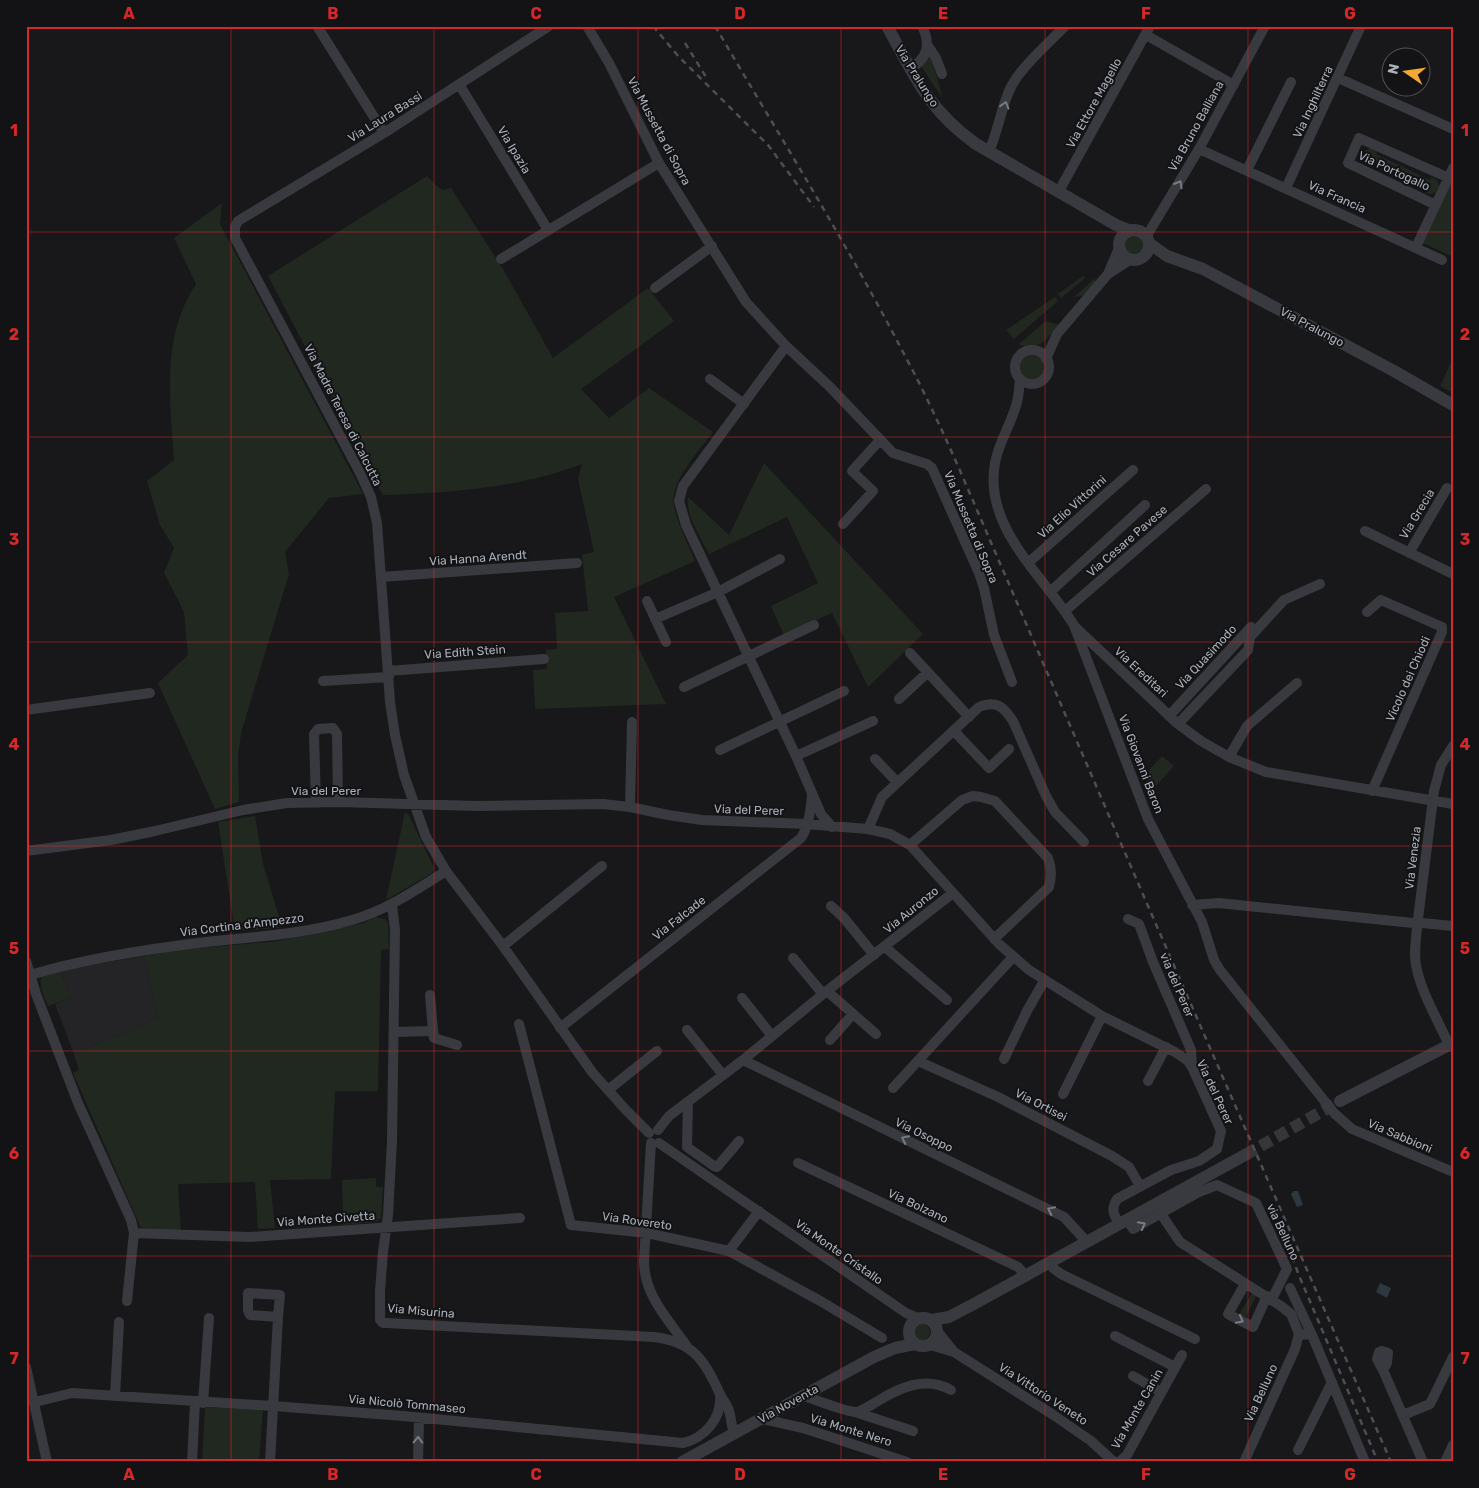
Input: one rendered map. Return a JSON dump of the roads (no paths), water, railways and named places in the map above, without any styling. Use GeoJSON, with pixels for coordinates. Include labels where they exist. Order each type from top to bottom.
{"type":"FeatureCollection","features":[{"type":"Feature","properties":{"kind":"street"},"geometry":{"type":"LineString","coordinates":[[317,26],[384,133]]}},
{"type":"Feature","properties":{"kind":"street","name":"Via Laura Bassi"},"geometry":{"type":"LineString","coordinates":[[235,227],[238,221],[384,133],[549,26]]}},
{"type":"Feature","properties":{"kind":"street","name":"Via Mussetta di Sopra"},"geometry":{"type":"LineString","coordinates":[[587,26],[609,63],[659,163],[746,302],[786,346],[830,387],[893,453],[927,464],[932,468],[979,574],[984,588],[994,635],[1012,682]]}},
{"type":"Feature","properties":{"kind":"street","name":"Via Pralungo"},"geometry":{"type":"LineString","coordinates":[[887,26],[927,97],[961,133],[1103,217],[1129,230],[1138,230],[1167,256],[1203,269],[1394,371],[1453,405]]}},
{"type":"Feature","properties":{"kind":"street"},"geometry":{"type":"LineString","coordinates":[[989,151],[1009,91],[1015,80],[1065,26]]}},
{"type":"Feature","properties":{"kind":"street","name":"Via Bruno Balliana"},"geometry":{"type":"LineString","coordinates":[[1147,240],[1265,26]]}},
{"type":"Feature","properties":{"kind":"street","name":"Via Inghilterra"},"geometry":{"type":"LineString","coordinates":[[1286,188],[1361,26]]}},
{"type":"Feature","properties":{"kind":"street"},"geometry":{"type":"LineString","coordinates":[[923,27],[928,46],[936,58],[942,74]]}},
{"type":"Feature","properties":{"kind":"street"},"geometry":{"type":"LineString","coordinates":[[1148,30],[1234,84]]}},
{"type":"Feature","properties":{"kind":"street","name":"Via Ettore Magello"},"geometry":{"type":"LineString","coordinates":[[1059,191],[1148,30]]}},
{"type":"Feature","properties":{"kind":"street"},"geometry":{"type":"LineString","coordinates":[[910,69],[918,63],[928,46]]}},
{"type":"Feature","properties":{"kind":"street"},"geometry":{"type":"LineString","coordinates":[[1338,78],[1453,129]]}},
{"type":"Feature","properties":{"kind":"street"},"geometry":{"type":"LineString","coordinates":[[1247,170],[1291,82]]}},
{"type":"Feature","properties":{"kind":"street","name":"Via Ipazia"},"geometry":{"type":"LineString","coordinates":[[459,84],[548,230]]}},
{"type":"Feature","properties":{"kind":"street","name":"Via Portogallo"},"geometry":{"type":"LineString","coordinates":[[1436,205],[1348,163],[1359,138],[1449,178]]}},
{"type":"Feature","properties":{"kind":"street","name":"Via Francia"},"geometry":{"type":"LineString","coordinates":[[1199,148],[1442,260]]}},
{"type":"Feature","properties":{"kind":"street"},"geometry":{"type":"LineString","coordinates":[[502,259],[659,163]]}},
{"type":"Feature","properties":{"kind":"street"},"geometry":{"type":"LineString","coordinates":[[1416,247],[1453,168]]}},
{"type":"Feature","properties":{"kind":"street","name":"Via Pralungo"},"geometry":{"type":"LineString","coordinates":[[1103,217],[1124,256],[1137,258],[1167,256]]}},
{"type":"Feature","properties":{"kind":"street","name":"Via Madre Teresa di Calcutta"},"geometry":{"type":"LineString","coordinates":[[235,227],[235,238],[371,497],[376,517],[390,702],[398,751],[414,805]]}},
{"type":"Feature","properties":{"kind":"street"},"geometry":{"type":"LineString","coordinates":[[1119,245],[1122,235],[1129,230]]}},
{"type":"Feature","properties":{"kind":"street"},"geometry":{"type":"LineString","coordinates":[[1137,258],[1147,251],[1147,240]]}},
{"type":"Feature","properties":{"kind":"street","name":"Via Ereditari"},"geometry":{"type":"LineString","coordinates":[[1119,245],[1108,274],[1057,334],[1036,351],[1025,352],[1018,359],[1015,369],[1020,379],[1017,403],[998,449],[993,474],[995,501],[1013,540],[1075,627],[1169,716],[1201,741],[1229,757],[1266,772],[1453,804]]}},
{"type":"Feature","properties":{"kind":"street"},"geometry":{"type":"LineString","coordinates":[[655,288],[712,246]]}},
{"type":"Feature","properties":{"kind":"street","name":"Via Ereditari"},"geometry":{"type":"LineString","coordinates":[[1108,274],[1137,258]]}},
{"type":"Feature","properties":{"kind":"street","name":"Via Ereditari"},"geometry":{"type":"LineString","coordinates":[[1017,403],[1034,384],[1042,381],[1048,373],[1046,359],[1057,334]]}},
{"type":"Feature","properties":{"kind":"street"},"geometry":{"type":"LineString","coordinates":[[786,346],[683,486],[680,496],[681,508],[686,525],[796,756],[821,814],[832,827]]}},
{"type":"Feature","properties":{"kind":"street"},"geometry":{"type":"LineString","coordinates":[[1036,351],[1043,354],[1046,359]]}},
{"type":"Feature","properties":{"kind":"street"},"geometry":{"type":"LineString","coordinates":[[710,379],[744,404]]}},
{"type":"Feature","properties":{"kind":"street"},"geometry":{"type":"LineString","coordinates":[[1020,379],[1026,383],[1034,384]]}},
{"type":"Feature","properties":{"kind":"street"},"geometry":{"type":"LineString","coordinates":[[843,524],[872,491],[852,471],[880,440]]}},
{"type":"Feature","properties":{"kind":"street","name":"Via Elio Vittorini"},"geometry":{"type":"LineString","coordinates":[[1028,563],[1133,470]]}},
{"type":"Feature","properties":{"kind":"street","name":"Via Grecia"},"geometry":{"type":"LineString","coordinates":[[1409,553],[1447,488]]}},
{"type":"Feature","properties":{"kind":"street","name":"Via Cesare Pavese"},"geometry":{"type":"LineString","coordinates":[[1065,611],[1206,489]]}},
{"type":"Feature","properties":{"kind":"street"},"geometry":{"type":"LineString","coordinates":[[1050,592],[1145,505]]}},
{"type":"Feature","properties":{"kind":"street"},"geometry":{"type":"LineString","coordinates":[[1365,531],[1452,573]]}},
{"type":"Feature","properties":{"kind":"street"},"geometry":{"type":"LineString","coordinates":[[655,619],[718,592],[780,559]]}},
{"type":"Feature","properties":{"kind":"street","name":"Via Hanna Arendt"},"geometry":{"type":"LineString","coordinates":[[381,577],[577,563]]}},
{"type":"Feature","properties":{"kind":"street"},"geometry":{"type":"LineString","coordinates":[[1178,724],[1248,650],[1250,637],[1284,600],[1320,584]]}},
{"type":"Feature","properties":{"kind":"street","name":"Vicolo dei Chiodi"},"geometry":{"type":"LineString","coordinates":[[1367,612],[1381,600],[1442,627],[1442,632],[1372,791]]}},
{"type":"Feature","properties":{"kind":"street"},"geometry":{"type":"LineString","coordinates":[[647,602],[666,642]]}},
{"type":"Feature","properties":{"kind":"street","name":"Via Quasimodo"},"geometry":{"type":"LineString","coordinates":[[1169,716],[1262,615]]}},
{"type":"Feature","properties":{"kind":"street"},"geometry":{"type":"LineString","coordinates":[[684,687],[814,625]]}},
{"type":"Feature","properties":{"kind":"street","name":"Via Giovanni Baron"},"geometry":{"type":"LineString","coordinates":[[1075,627],[1148,819],[1202,922],[1214,960],[1340,1120]]}},
{"type":"Feature","properties":{"kind":"street"},"geometry":{"type":"LineString","coordinates":[[910,654],[969,717]]}},
{"type":"Feature","properties":{"kind":"street","name":"Via Edith Stein"},"geometry":{"type":"LineString","coordinates":[[323,682],[544,659]]}},
{"type":"Feature","properties":{"kind":"street"},"geometry":{"type":"LineString","coordinates":[[900,699],[927,673]]}},
{"type":"Feature","properties":{"kind":"street"},"geometry":{"type":"LineString","coordinates":[[1229,757],[1247,726],[1297,683]]}},
{"type":"Feature","properties":{"kind":"street"},"geometry":{"type":"LineString","coordinates":[[720,750],[844,692]]}},
{"type":"Feature","properties":{"kind":"street"},"geometry":{"type":"LineString","coordinates":[[26,710],[150,693]]}},
{"type":"Feature","properties":{"kind":"street"},"geometry":{"type":"LineString","coordinates":[[868,829],[882,797],[979,707],[986,704],[999,705],[1006,711],[1016,727],[1046,796],[1055,812],[1084,842]]}},
{"type":"Feature","properties":{"kind":"street"},"geometry":{"type":"LineString","coordinates":[[796,756],[873,720]]}},
{"type":"Feature","properties":{"kind":"street"},"geometry":{"type":"LineString","coordinates":[[630,807],[632,722]]}},
{"type":"Feature","properties":{"kind":"street"},"geometry":{"type":"LineString","coordinates":[[316,803],[314,734],[318,729],[332,728],[337,734],[338,802]]}},
{"type":"Feature","properties":{"kind":"street"},"geometry":{"type":"LineString","coordinates":[[954,731],[989,768],[1009,750]]}},
{"type":"Feature","properties":{"kind":"street","name":"Via Venezia"},"geometry":{"type":"LineString","coordinates":[[1451,1044],[1424,991],[1416,969],[1415,959],[1432,800],[1441,765],[1453,746]]}},
{"type":"Feature","properties":{"kind":"street"},"geometry":{"type":"LineString","coordinates":[[875,759],[897,782]]}},
{"type":"Feature","properties":{"kind":"street","name":"Via Falcade"},"geometry":{"type":"LineString","coordinates":[[560,1028],[801,838],[806,832],[812,794]]}},
{"type":"Feature","properties":{"kind":"street"},"geometry":{"type":"LineString","coordinates":[[910,845],[962,800],[973,796],[995,801],[1048,858],[1052,877],[1049,887],[994,939]]}},
{"type":"Feature","properties":{"kind":"street","name":"Via del Perer"},"geometry":{"type":"LineString","coordinates":[[26,851],[111,840],[269,805],[338,802],[494,806],[603,804],[630,807],[680,818],[806,824],[868,829],[890,834],[910,845],[994,939],[1013,957],[1044,981],[1102,1016],[1182,1056],[1192,1067],[1221,1131],[1217,1149],[1206,1157],[1178,1167],[1117,1199],[1112,1206],[1112,1212],[1123,1221]]}},
{"type":"Feature","properties":{"kind":"street"},"geometry":{"type":"LineString","coordinates":[[414,805],[426,837],[446,871],[503,946],[592,1072],[654,1137],[644,1261],[645,1278],[656,1302],[688,1348]]}},
{"type":"Feature","properties":{"kind":"street"},"geometry":{"type":"LineString","coordinates":[[503,946],[602,866]]}},
{"type":"Feature","properties":{"kind":"street","name":"Via Cortina d'Ampezzo"},"geometry":{"type":"LineString","coordinates":[[30,974],[91,960],[197,943],[273,936],[352,920],[392,904],[446,871]]}},
{"type":"Feature","properties":{"kind":"street","name":"Via Auronzo"},"geometry":{"type":"LineString","coordinates":[[654,1137],[669,1116],[743,1060],[953,893]]}},
{"type":"Feature","properties":{"kind":"street"},"geometry":{"type":"LineString","coordinates":[[1192,905],[1219,903],[1453,926]]}},
{"type":"Feature","properties":{"kind":"street","name":"Via Misurina"},"geometry":{"type":"LineString","coordinates":[[392,904],[395,1032],[392,1141],[380,1300],[380,1316],[383,1323],[654,1337],[674,1340],[688,1348],[708,1370],[728,1407],[733,1430]]}},
{"type":"Feature","properties":{"kind":"street"},"geometry":{"type":"LineString","coordinates":[[831,906],[844,918],[874,956]]}},
{"type":"Feature","properties":{"kind":"street","name":"via del Perer"},"geometry":{"type":"LineString","coordinates":[[1128,919],[1139,924],[1153,962],[1191,1050],[1192,1067]]}},
{"type":"Feature","properties":{"kind":"street","name":"Via Auronzo"},"geometry":{"type":"LineString","coordinates":[[885,947],[948,1000]]}},
{"type":"Feature","properties":{"kind":"street"},"geometry":{"type":"LineString","coordinates":[[893,1088],[1013,957]]}},
{"type":"Feature","properties":{"kind":"street"},"geometry":{"type":"LineString","coordinates":[[793,958],[825,993],[876,1034]]}},
{"type":"Feature","properties":{"kind":"street"},"geometry":{"type":"LineString","coordinates":[[26,962],[78,1103],[131,1220],[134,1234],[127,1301]]}},
{"type":"Feature","properties":{"kind":"street"},"geometry":{"type":"LineString","coordinates":[[1004,1059],[1044,981]]}},
{"type":"Feature","properties":{"kind":"street"},"geometry":{"type":"LineString","coordinates":[[430,995],[434,1038],[456,1045]]}},
{"type":"Feature","properties":{"kind":"street"},"geometry":{"type":"LineString","coordinates":[[742,998],[772,1036]]}},
{"type":"Feature","properties":{"kind":"street"},"geometry":{"type":"LineString","coordinates":[[830,1040],[853,1014]]}},
{"type":"Feature","properties":{"kind":"street"},"geometry":{"type":"LineString","coordinates":[[1063,1094],[1102,1016]]}},
{"type":"Feature","properties":{"kind":"street","name":"Via Rovereto"},"geometry":{"type":"LineString","coordinates":[[519,1024],[571,1225],[646,1233],[729,1251],[822,1302],[882,1338]]}},
{"type":"Feature","properties":{"kind":"street"},"geometry":{"type":"LineString","coordinates":[[687,1030],[723,1075]]}},
{"type":"Feature","properties":{"kind":"street"},"geometry":{"type":"LineString","coordinates":[[395,1032],[433,1031]]}},
{"type":"Feature","properties":{"kind":"street"},"geometry":{"type":"LineString","coordinates":[[1340,1102],[1451,1044]]}},
{"type":"Feature","properties":{"kind":"street"},"geometry":{"type":"LineString","coordinates":[[1148,1082],[1166,1047]]}},
{"type":"Feature","properties":{"kind":"street"},"geometry":{"type":"LineString","coordinates":[[608,1090],[657,1051]]}},
{"type":"Feature","properties":{"kind":"street","name":"Via Osoppo"},"geometry":{"type":"LineString","coordinates":[[743,1060],[1064,1217],[1087,1242]]}},
{"type":"Feature","properties":{"kind":"street","name":"Via Ortisei"},"geometry":{"type":"LineString","coordinates":[[918,1061],[1050,1123],[1119,1160],[1129,1167],[1140,1186]]}},
{"type":"Feature","properties":{"kind":"street"},"geometry":{"type":"LineString","coordinates":[[688,1102],[687,1147],[714,1166],[717,1166],[739,1141]]}},
{"type":"Feature","properties":{"kind":"street","name":"Via Sabbioni"},"geometry":{"type":"LineString","coordinates":[[1340,1120],[1352,1129],[1453,1172]]}},
{"type":"Feature","properties":{"kind":"street","name":"Via Monte Cristallo"},"geometry":{"type":"LineString","coordinates":[[654,1137],[759,1211],[912,1327]]}},
{"type":"Feature","properties":{"kind":"street"},"geometry":{"type":"LineString","coordinates":[[935,1327],[949,1317],[1245,1155]]}},
{"type":"Feature","properties":{"kind":"street","name":"Via Bolzano"},"geometry":{"type":"LineString","coordinates":[[798,1163],[1018,1267],[1026,1276]]}},
{"type":"Feature","properties":{"kind":"street","name":"via Belluno"},"geometry":{"type":"LineString","coordinates":[[1162,1214],[1199,1192],[1217,1185],[1256,1204],[1287,1269],[1270,1298]]}},
{"type":"Feature","properties":{"kind":"street"},"geometry":{"type":"LineString","coordinates":[[729,1251],[759,1211]]}},
{"type":"Feature","properties":{"kind":"street"},"geometry":{"type":"LineString","coordinates":[[1123,1221],[1133,1229],[1162,1214],[1180,1242],[1270,1298],[1290,1314],[1299,1334],[1312,1335]]}},
{"type":"Feature","properties":{"kind":"street","name":"Via Monte Civetta"},"geometry":{"type":"LineString","coordinates":[[134,1234],[250,1237],[520,1218]]}},
{"type":"Feature","properties":{"kind":"street"},"geometry":{"type":"LineString","coordinates":[[1049,1262],[1061,1274],[1196,1339]]}},
{"type":"Feature","properties":{"kind":"street"},"geometry":{"type":"LineString","coordinates":[[1245,1284],[1228,1314],[1253,1327],[1270,1298]]}},
{"type":"Feature","properties":{"kind":"street"},"geometry":{"type":"LineString","coordinates":[[1290,1288],[1312,1335],[1365,1462]]}},
{"type":"Feature","properties":{"kind":"street"},"geometry":{"type":"LineString","coordinates":[[654,1337],[662,1328],[656,1302]]}},
{"type":"Feature","properties":{"kind":"street"},"geometry":{"type":"LineString","coordinates":[[270,1462],[278,1317]]}},
{"type":"Feature","properties":{"kind":"street"},"geometry":{"type":"LineString","coordinates":[[192,1462],[209,1318]]}},
{"type":"Feature","properties":{"kind":"street"},"geometry":{"type":"LineString","coordinates":[[924,1318],[935,1327],[935,1339],[930,1344],[922,1346],[912,1327],[924,1318]]}},
{"type":"Feature","properties":{"kind":"street"},"geometry":{"type":"LineString","coordinates":[[115,1396],[119,1322]]}},
{"type":"Feature","properties":{"kind":"street","name":"Via Noventa"},"geometry":{"type":"LineString","coordinates":[[682,1462],[703,1451],[733,1430],[762,1419],[895,1348],[912,1327]]}},
{"type":"Feature","properties":{"kind":"street","name":"Via Vittorio Veneto"},"geometry":{"type":"LineString","coordinates":[[935,1327],[954,1352]]}},
{"type":"Feature","properties":{"kind":"street","name":"Via Belluno"},"geometry":{"type":"LineString","coordinates":[[1244,1462],[1295,1349],[1299,1334]]}},
{"type":"Feature","properties":{"kind":"street","name":"Via Monte Canin"},"geometry":{"type":"LineString","coordinates":[[1115,1336],[1175,1368]]}},
{"type":"Feature","properties":{"kind":"street","name":"Via Vittorio Veneto"},"geometry":{"type":"LineString","coordinates":[[930,1344],[954,1352],[1079,1432],[1114,1462]]}},
{"type":"Feature","properties":{"kind":"street","name":"Via Monte Canin"},"geometry":{"type":"LineString","coordinates":[[1120,1462],[1127,1455],[1182,1355]]}},
{"type":"Feature","properties":{"kind":"street"},"geometry":{"type":"LineString","coordinates":[[1403,1415],[1430,1404],[1453,1357]]}},
{"type":"Feature","properties":{"kind":"street"},"geometry":{"type":"LineString","coordinates":[[26,1366],[46,1462]]}},
{"type":"Feature","properties":{"kind":"street"},"geometry":{"type":"LineString","coordinates":[[1383,1370],[1423,1462]]}},
{"type":"Feature","properties":{"kind":"street"},"geometry":{"type":"LineString","coordinates":[[1133,1376],[1161,1392]]}},
{"type":"Feature","properties":{"kind":"street"},"geometry":{"type":"LineString","coordinates":[[1298,1450],[1332,1382]]}},
{"type":"Feature","properties":{"kind":"street","name":"Via Noventa"},"geometry":{"type":"LineString","coordinates":[[824,1385],[829,1404]]}},
{"type":"Feature","properties":{"kind":"street"},"geometry":{"type":"LineString","coordinates":[[855,1412],[864,1409],[894,1391],[910,1385],[936,1385],[944,1386],[951,1390]]}},
{"type":"Feature","properties":{"kind":"street","name":"Via Nicolò Tommaseo"},"geometry":{"type":"LineString","coordinates":[[35,1402],[72,1393],[419,1418],[674,1443],[683,1443],[696,1438]]}},
{"type":"Feature","properties":{"kind":"street"},"geometry":{"type":"LineString","coordinates":[[703,1451],[696,1438],[706,1432],[713,1424],[720,1409],[720,1395]]}},
{"type":"Feature","properties":{"kind":"street","name":"Via Noventa"},"geometry":{"type":"LineString","coordinates":[[804,1396],[913,1431]]}},
{"type":"Feature","properties":{"kind":"street"},"geometry":{"type":"LineString","coordinates":[[778,1410],[787,1424]]}},
{"type":"Feature","properties":{"kind":"street"},"geometry":{"type":"LineString","coordinates":[[418,1462],[419,1418]]}},
{"type":"Feature","properties":{"kind":"street","name":"Via Monte Nero"},"geometry":{"type":"LineString","coordinates":[[762,1419],[787,1424],[907,1462]]}},
{"type":"Feature","properties":{"kind":"street"},"geometry":{"type":"LineString","coordinates":[[713,1424],[733,1430]]}},
{"type":"Feature","properties":{"kind":"street"},"geometry":{"type":"LineString","coordinates":[[1445,1462],[1453,1445]]}},
{"type":"Feature","properties":{"kind":"tunnel"},"geometry":{"type":"LineString","coordinates":[[1245,1155],[1340,1101]]}},
{"type":"Feature","properties":{"kind":"railway"},"geometry":{"type":"LineString","coordinates":[[653,26],[679,57],[768,145],[814,207]]}},
{"type":"Feature","properties":{"kind":"railway"},"geometry":{"type":"LineString","coordinates":[[715,26],[859,271],[939,424],[1391,1462]]}},
{"type":"Feature","properties":{"kind":"railway"},"geometry":{"type":"LineString","coordinates":[[685,43],[706,77]]}},
{"type":"Feature","properties":{"kind":"railway"},"geometry":{"type":"LineString","coordinates":[[1275,1223],[1285,1246]]}},
{"type":"Feature","properties":{"kind":"railway"},"geometry":{"type":"LineString","coordinates":[[1285,1236],[1298,1273],[1378,1462]]}}]}
